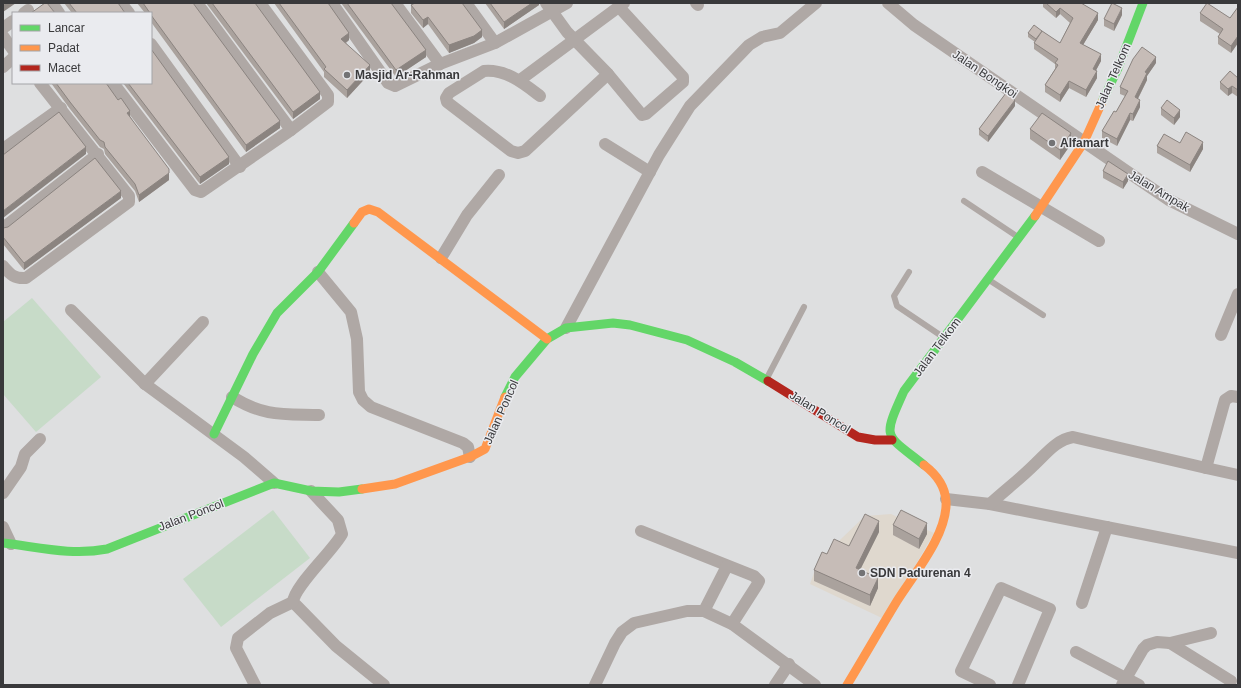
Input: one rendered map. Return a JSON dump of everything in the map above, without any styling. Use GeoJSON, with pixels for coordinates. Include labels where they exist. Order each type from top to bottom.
{"type":"FeatureCollection","features":[{"type":"Feature","properties":{"kind":"street"},"geometry":{"type":"LineString","coordinates":[[52,3],[58,12]]}},
{"type":"Feature","properties":{"kind":"street"},"geometry":{"type":"LineString","coordinates":[[121,3],[127,12]]}},
{"type":"Feature","properties":{"kind":"street"},"geometry":{"type":"LineString","coordinates":[[197,3],[292,130]]}},
{"type":"Feature","properties":{"kind":"street"},"geometry":{"type":"LineString","coordinates":[[114,84],[198,192],[201,192],[240,167],[292,130],[328,102],[329,99],[260,3]]}},
{"type":"Feature","properties":{"kind":"street"},"geometry":{"type":"LineString","coordinates":[[332,3],[391,85],[395,86],[440,64],[495,43],[567,3]]}},
{"type":"Feature","properties":{"kind":"street"},"geometry":{"type":"LineString","coordinates":[[395,3],[440,64]]}},
{"type":"Feature","properties":{"kind":"street"},"geometry":{"type":"LineString","coordinates":[[466,3],[495,43]]}},
{"type":"Feature","properties":{"kind":"street"},"geometry":{"type":"LineString","coordinates":[[566,328],[650,172],[690,106],[749,45],[762,37],[780,33],[816,3]]}},
{"type":"Feature","properties":{"kind":"street","name":"Jalan Bongkoi"},"geometry":{"type":"LineString","coordinates":[[888,3],[914,25],[1084,142]]}},
{"type":"Feature","properties":{"kind":"street","name":"Jalan Telkom"},"geometry":{"type":"LineString","coordinates":[[892,440],[889,432],[889,422],[902,396],[1042,206],[1084,142],[1118,68],[1143,3]]}},
{"type":"Feature","properties":{"kind":"street"},"geometry":{"type":"LineString","coordinates":[[520,80],[571,36],[621,5],[683,77],[683,80],[642,116],[608,74],[571,36],[552,11]]}},
{"type":"Feature","properties":{"kind":"street"},"geometry":{"type":"LineString","coordinates":[[3,28],[12,22]]}},
{"type":"Feature","properties":{"kind":"street"},"geometry":{"type":"LineString","coordinates":[[3,36],[12,49]]}},
{"type":"Feature","properties":{"kind":"street"},"geometry":{"type":"LineString","coordinates":[[152,45],[240,167]]}},
{"type":"Feature","properties":{"kind":"street"},"geometry":{"type":"LineString","coordinates":[[3,66],[12,59]]}},
{"type":"Feature","properties":{"kind":"street"},"geometry":{"type":"LineString","coordinates":[[540,96],[520,80],[498,71],[484,71],[449,93],[446,98],[447,102],[511,151],[518,153],[525,151],[608,74]]}},
{"type":"Feature","properties":{"kind":"street"},"geometry":{"type":"LineString","coordinates":[[3,266],[11,276],[26,278],[129,202],[129,196],[98,154],[41,84]]}},
{"type":"Feature","properties":{"kind":"street"},"geometry":{"type":"LineString","coordinates":[[3,149],[61,108]]}},
{"type":"Feature","properties":{"kind":"street","name":"Jalan Ampak"},"geometry":{"type":"LineString","coordinates":[[1084,142],[1170,200],[1238,234]]}},
{"type":"Feature","properties":{"kind":"street"},"geometry":{"type":"LineString","coordinates":[[605,144],[650,172]]}},
{"type":"Feature","properties":{"kind":"street"},"geometry":{"type":"LineString","coordinates":[[3,228],[98,154]]}},
{"type":"Feature","properties":{"kind":"street"},"geometry":{"type":"LineString","coordinates":[[982,172],[1099,241]]}},
{"type":"Feature","properties":{"kind":"street"},"geometry":{"type":"LineString","coordinates":[[441,258],[467,214],[498,175]]}},
{"type":"Feature","properties":{"kind":"street"},"geometry":{"type":"LineString","coordinates":[[214,434],[253,354],[277,313],[318,272],[362,212],[369,209],[378,212],[441,258],[547,339]]}},
{"type":"Feature","properties":{"kind":"street"},"geometry":{"type":"LineString","coordinates":[[318,272],[351,312],[356,329],[359,392],[363,400],[371,407],[463,443],[468,447],[470,457]]}},
{"type":"Feature","properties":{"kind":"street"},"geometry":{"type":"LineString","coordinates":[[1221,336],[1238,294]]}},
{"type":"Feature","properties":{"kind":"street"},"geometry":{"type":"LineString","coordinates":[[71,310],[145,384],[214,434],[274,483]]}},
{"type":"Feature","properties":{"kind":"street"},"geometry":{"type":"LineString","coordinates":[[145,384],[203,322]]}},
{"type":"Feature","properties":{"kind":"street","name":"Jalan Poncol"},"geometry":{"type":"LineString","coordinates":[[7,544],[79,553],[94,553],[274,483],[311,491],[339,492],[395,484],[470,457],[485,449],[501,405],[515,377],[547,339],[566,328],[613,323],[630,325],[687,340],[735,362],[858,436],[875,440],[892,440]]}},
{"type":"Feature","properties":{"kind":"street"},"geometry":{"type":"LineString","coordinates":[[1206,468],[1225,400],[1231,396],[1238,397]]}},
{"type":"Feature","properties":{"kind":"street"},"geometry":{"type":"LineString","coordinates":[[232,397],[250,408],[268,413],[318,415]]}},
{"type":"Feature","properties":{"kind":"street"},"geometry":{"type":"LineString","coordinates":[[990,504],[1034,465],[1045,453],[1066,438],[1073,437],[1238,475]]}},
{"type":"Feature","properties":{"kind":"street"},"geometry":{"type":"LineString","coordinates":[[4,489],[21,467],[25,454],[40,438]]}},
{"type":"Feature","properties":{"kind":"street"},"geometry":{"type":"LineString","coordinates":[[847,685],[937,533],[944,515],[946,498],[941,483],[923,463],[892,440]]}},
{"type":"Feature","properties":{"kind":"street"},"geometry":{"type":"LineString","coordinates":[[255,685],[236,648],[238,638],[270,613],[293,602],[296,592],[337,544],[342,534],[338,520],[311,491]]}},
{"type":"Feature","properties":{"kind":"street"},"geometry":{"type":"LineString","coordinates":[[946,498],[990,504],[1107,526],[1238,553]]}},
{"type":"Feature","properties":{"kind":"street"},"geometry":{"type":"LineString","coordinates":[[3,526],[7,544]]}},
{"type":"Feature","properties":{"kind":"street"},"geometry":{"type":"LineString","coordinates":[[1082,603],[1107,526]]}},
{"type":"Feature","properties":{"kind":"street"},"geometry":{"type":"LineString","coordinates":[[641,531],[754,576],[759,581],[732,624]]}},
{"type":"Feature","properties":{"kind":"street"},"geometry":{"type":"LineString","coordinates":[[704,611],[727,566]]}},
{"type":"Feature","properties":{"kind":"street"},"geometry":{"type":"LineString","coordinates":[[982,683],[961,671],[1001,588],[1050,609],[1018,685]]}},
{"type":"Feature","properties":{"kind":"street"},"geometry":{"type":"LineString","coordinates":[[293,602],[336,646],[384,685]]}},
{"type":"Feature","properties":{"kind":"street"},"geometry":{"type":"LineString","coordinates":[[595,685],[615,643],[622,632],[634,623],[687,611],[704,611],[732,624],[789,664],[815,685]]}},
{"type":"Feature","properties":{"kind":"street"},"geometry":{"type":"LineString","coordinates":[[1124,681],[1143,649],[1147,645],[1157,642],[1170,642],[1211,633]]}},
{"type":"Feature","properties":{"kind":"street"},"geometry":{"type":"LineString","coordinates":[[1170,642],[1231,680]]}},
{"type":"Feature","properties":{"kind":"street"},"geometry":{"type":"LineString","coordinates":[[1076,652],[1124,681],[1139,685]]}},
{"type":"Feature","properties":{"kind":"street"},"geometry":{"type":"LineString","coordinates":[[776,685],[789,664]]}},
{"type":"Feature","properties":{"kind":"lane"},"geometry":{"type":"LineString","coordinates":[[964,201],[1018,237]]}},
{"type":"Feature","properties":{"kind":"lane"},"geometry":{"type":"LineString","coordinates":[[909,272],[894,296],[894,301],[897,306],[944,338]]}},
{"type":"Feature","properties":{"kind":"lane"},"geometry":{"type":"LineString","coordinates":[[988,279],[1043,315]]}},
{"type":"Feature","properties":{"kind":"lane"},"geometry":{"type":"LineString","coordinates":[[766,380],[804,307]]}},
{"type":"Feature","properties":{"kind":"shaded area","name":"SDN Padurenan 4"},"geometry":{"type":"Polygon","coordinates":[[[891,514],[934,533],[884,619],[810,584],[818,561],[865,516],[891,514]]]}},
{"type":"Feature","properties":{"kind":"green space"},"geometry":{"type":"Polygon","coordinates":[[[32,298],[101,377],[36,432],[3,394],[3,322],[32,298]]]}},
{"type":"Feature","properties":{"kind":"green space"},"geometry":{"type":"Polygon","coordinates":[[[273,510],[310,558],[221,627],[183,579],[273,510]]]}},
{"type":"Feature","properties":{"kind":"building"},"geometry":{"type":"Polygon","coordinates":[[[47,3],[54,12],[32,12],[47,3]]]}},
{"type":"Feature","properties":{"kind":"building"},"geometry":{"type":"Polygon","coordinates":[[[69,3],[118,3],[124,12],[76,12],[69,3]]]}},
{"type":"Feature","properties":{"kind":"building"},"geometry":{"type":"Polygon","coordinates":[[[143,3],[193,3],[280,121],[246,145],[152,16],[152,12],[149,12],[143,3]]]}},
{"type":"Feature","properties":{"kind":"building"},"geometry":{"type":"Polygon","coordinates":[[[212,3],[255,3],[320,92],[293,112],[212,3]]]}},
{"type":"Feature","properties":{"kind":"building"},"geometry":{"type":"Polygon","coordinates":[[[279,3],[328,3],[349,33],[341,39],[370,65],[347,90],[324,69],[326,67],[279,3]]]}},
{"type":"Feature","properties":{"kind":"building"},"geometry":{"type":"Polygon","coordinates":[[[347,3],[391,3],[426,50],[396,70],[347,3]]]}},
{"type":"Feature","properties":{"kind":"building"},"geometry":{"type":"Polygon","coordinates":[[[415,3],[462,3],[482,30],[474,36],[449,45],[428,17],[423,20],[411,5],[415,3]]]}},
{"type":"Feature","properties":{"kind":"building"},"geometry":{"type":"Polygon","coordinates":[[[490,3],[532,3],[504,22],[490,3]]]}},
{"type":"Feature","properties":{"kind":"building"},"geometry":{"type":"Polygon","coordinates":[[[1046,3],[1081,3],[1098,13],[1080,43],[1101,54],[1093,69],[1097,71],[1086,90],[1069,81],[1060,95],[1045,85],[1058,65],[1055,63],[1058,59],[1034,43],[1042,31],[1060,43],[1073,18],[1060,8],[1056,12],[1046,3]]]}},
{"type":"Feature","properties":{"kind":"building"},"geometry":{"type":"Polygon","coordinates":[[[1112,3],[1122,8],[1114,24],[1104,19],[1112,3]]]}},
{"type":"Feature","properties":{"kind":"building"},"geometry":{"type":"Polygon","coordinates":[[[1207,3],[1230,18],[1238,7],[1238,36],[1231,46],[1218,37],[1223,29],[1200,13],[1207,3]]]}},
{"type":"Feature","properties":{"kind":"building"},"geometry":{"type":"Polygon","coordinates":[[[1034,25],[1042,31],[1036,39],[1028,33],[1034,25]]]}},
{"type":"Feature","properties":{"kind":"building"},"geometry":{"type":"Polygon","coordinates":[[[1142,47],[1156,57],[1145,72],[1147,73],[1135,97],[1140,100],[1133,114],[1130,113],[1117,139],[1102,131],[1114,111],[1116,112],[1128,91],[1120,87],[1133,59],[1142,47]]]}},
{"type":"Feature","properties":{"kind":"building"},"geometry":{"type":"Polygon","coordinates":[[[152,50],[229,157],[200,177],[129,84],[152,84],[152,50]]]}},
{"type":"Feature","properties":{"kind":"building"},"geometry":{"type":"Polygon","coordinates":[[[1230,71],[1238,78],[1238,90],[1232,86],[1228,89],[1220,82],[1230,71]]]}},
{"type":"Feature","properties":{"kind":"building"},"geometry":{"type":"Polygon","coordinates":[[[57,84],[107,84],[118,100],[121,98],[130,111],[127,113],[169,169],[169,173],[139,195],[135,184],[105,147],[104,142],[100,140],[57,84]]]}},
{"type":"Feature","properties":{"kind":"building"},"geometry":{"type":"Polygon","coordinates":[[[1006,93],[1015,100],[988,136],[979,129],[1006,93]]]}},
{"type":"Feature","properties":{"kind":"building"},"geometry":{"type":"Polygon","coordinates":[[[1167,100],[1180,110],[1174,118],[1161,108],[1167,100]]]}},
{"type":"Feature","properties":{"kind":"building"},"geometry":{"type":"Polygon","coordinates":[[[59,112],[86,147],[3,211],[3,155],[59,112]]]}},
{"type":"Feature","properties":{"kind":"building"},"geometry":{"type":"Polygon","coordinates":[[[1042,113],[1071,133],[1060,150],[1030,129],[1042,113]]]}},
{"type":"Feature","properties":{"kind":"building"},"geometry":{"type":"Polygon","coordinates":[[[1186,132],[1203,142],[1190,165],[1157,146],[1164,134],[1180,143],[1186,132]]]}},
{"type":"Feature","properties":{"kind":"building"},"geometry":{"type":"Polygon","coordinates":[[[95,158],[121,191],[24,263],[3,237],[3,228],[8,227],[95,158]]]}},
{"type":"Feature","properties":{"kind":"building"},"geometry":{"type":"Polygon","coordinates":[[[1108,161],[1128,174],[1123,182],[1103,171],[1108,161]]]}},
{"type":"Feature","properties":{"kind":"building"},"geometry":{"type":"Polygon","coordinates":[[[901,510],[927,523],[919,539],[893,525],[901,510]]]}},
{"type":"Feature","properties":{"kind":"building"},"geometry":{"type":"Polygon","coordinates":[[[865,514],[879,521],[856,568],[878,578],[870,595],[814,570],[822,552],[827,554],[834,539],[849,546],[865,514]]]}},
{"type":"Feature","properties":{"kind":"traffic: fast"},"geometry":{"type":"LineString","coordinates":[[1102,102],[1118,68],[1143,3]]}},
{"type":"Feature","properties":{"kind":"traffic: fast"},"geometry":{"type":"LineString","coordinates":[[924,465],[901,447],[894,440],[891,434],[890,428],[892,419],[904,391],[1035,216]]}},
{"type":"Feature","properties":{"kind":"traffic: fast"},"geometry":{"type":"LineString","coordinates":[[214,434],[253,354],[277,313],[318,272],[354,223]]}},
{"type":"Feature","properties":{"kind":"traffic: fast"},"geometry":{"type":"LineString","coordinates":[[505,397],[515,377],[547,339],[566,328],[613,323],[630,325],[687,340],[735,362],[768,381]]}},
{"type":"Feature","properties":{"kind":"traffic: fast"},"geometry":{"type":"LineString","coordinates":[[3,543],[42,549],[81,552],[94,551],[107,549],[274,483],[311,491],[339,492],[362,489]]}},
{"type":"Feature","properties":{"kind":"traffic: slow"},"geometry":{"type":"LineString","coordinates":[[1035,216],[1084,142],[1102,102]]}},
{"type":"Feature","properties":{"kind":"traffic: slow"},"geometry":{"type":"LineString","coordinates":[[354,223],[362,212],[369,209],[378,212],[547,339]]}},
{"type":"Feature","properties":{"kind":"traffic: slow"},"geometry":{"type":"LineString","coordinates":[[362,489],[395,484],[470,457],[485,449],[505,397]]}},
{"type":"Feature","properties":{"kind":"traffic: slow"},"geometry":{"type":"LineString","coordinates":[[847,685],[897,601],[929,553],[942,527],[946,501],[944,490],[936,476],[924,465]]}},
{"type":"Feature","properties":{"kind":"traffic: jam"},"geometry":{"type":"LineString","coordinates":[[768,381],[858,437],[875,440],[892,440]]}},
{"type":"Feature","properties":{"kind":"place","name":"Masjid Ar-Rahman"},"geometry":{"type":"Point","coordinates":[347,75]}},
{"type":"Feature","properties":{"kind":"place","name":"Alfamart"},"geometry":{"type":"Point","coordinates":[1052,143]}},
{"type":"Feature","properties":{"kind":"place","name":"SDN Padurenan 4"},"geometry":{"type":"Point","coordinates":[862,573]}}]}
